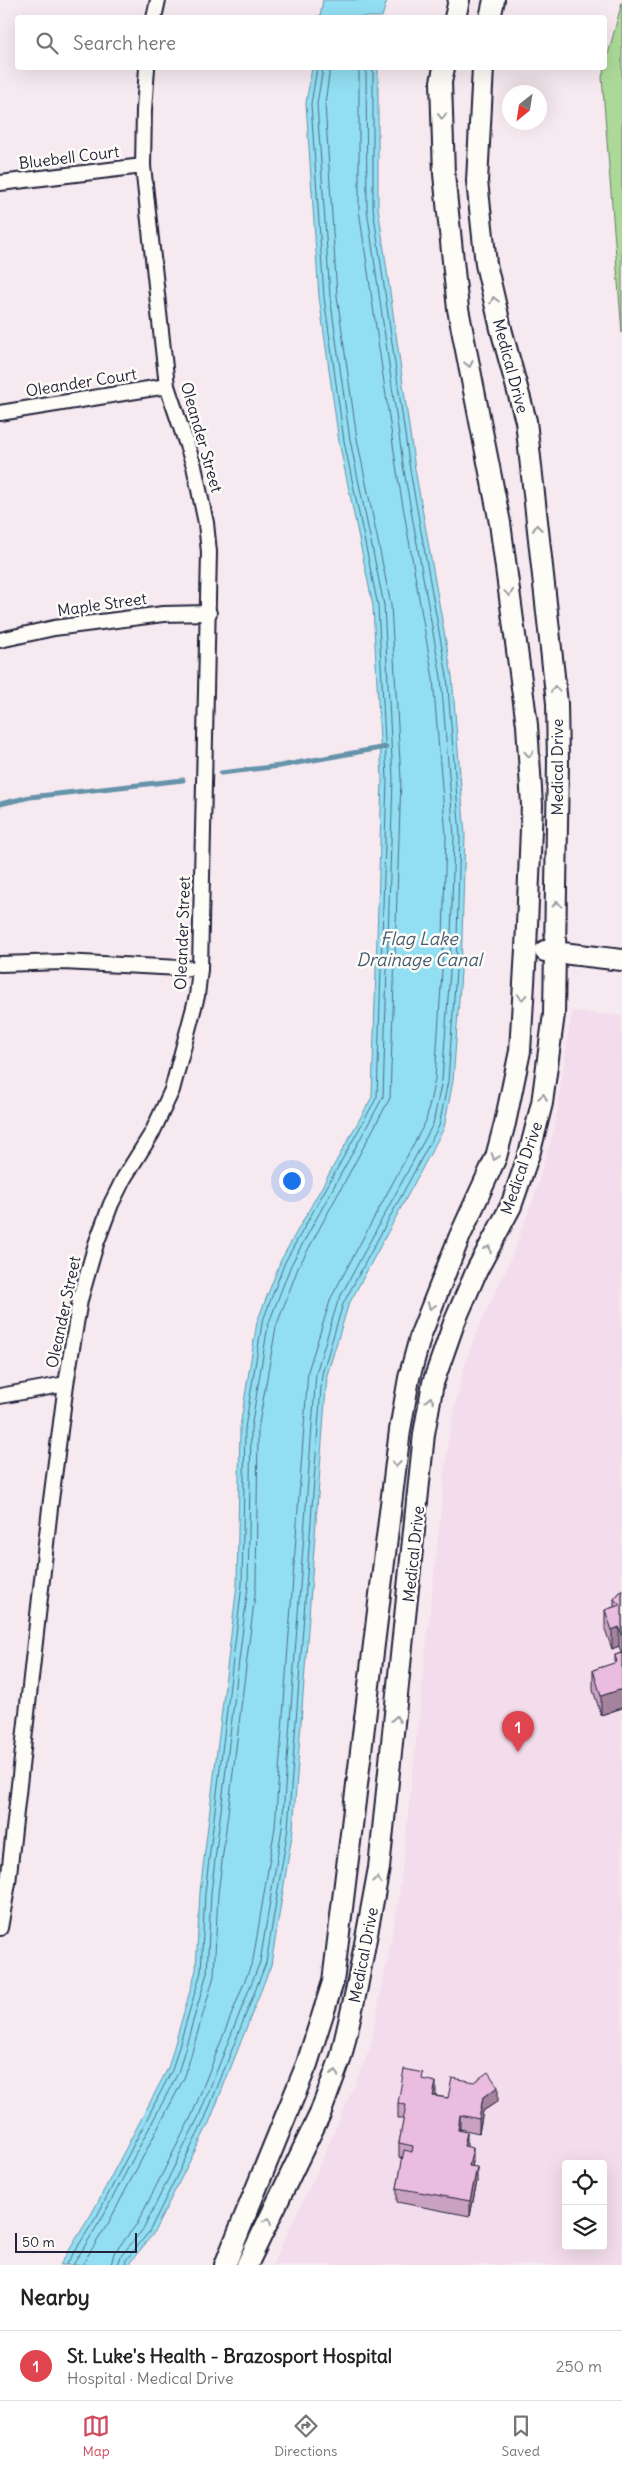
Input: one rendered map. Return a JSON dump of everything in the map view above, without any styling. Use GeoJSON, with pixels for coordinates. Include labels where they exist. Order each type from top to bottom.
{"type":"FeatureCollection","features":[{"type":"Feature","properties":{"kind":"street"},"geometry":{"type":"LineString","coordinates":[[155,15],[158,0]]}},
{"type":"Feature","properties":{"kind":"street"},"geometry":{"type":"LineString","coordinates":[[456,15],[459,0]]}},
{"type":"Feature","properties":{"kind":"street"},"geometry":{"type":"LineString","coordinates":[[491,15],[494,0]]}},
{"type":"Feature","properties":{"kind":"street","name":"Oleander Street"},"geometry":{"type":"LineString","coordinates":[[0,1928],[8,1883],[66,1384],[80,1300],[96,1244],[111,1204],[124,1178],[152,1134],[172,1090],[197,996],[200,969],[209,552],[201,494],[194,466],[167,386],[143,166],[144,110],[148,70]]}},
{"type":"Feature","properties":{"kind":"street","name":"Medical Drive"},"geometry":{"type":"LineString","coordinates":[[225,2265],[307,2064],[333,1982],[399,1440],[409,1378],[421,1334],[436,1292],[496,1157],[520,1051],[532,805],[527,725],[500,523],[458,309],[444,174],[442,82],[444,70]]}},
{"type":"Feature","properties":{"kind":"street","name":"Medical Drive"},"geometry":{"type":"LineString","coordinates":[[247,2265],[320,2114],[345,2039],[379,1868],[424,1434],[433,1382],[454,1323],[477,1270],[512,1206],[530,1151],[542,1103],[550,1054],[556,953],[557,703],[526,421],[501,329],[486,264],[477,181],[483,70]]}},
{"type":"Feature","properties":{"kind":"street","name":"Bluebell Court"},"geometry":{"type":"LineString","coordinates":[[0,183],[143,166]]}},
{"type":"Feature","properties":{"kind":"street","name":"Oleander Court"},"geometry":{"type":"LineString","coordinates":[[0,413],[167,386]]}},
{"type":"Feature","properties":{"kind":"street","name":"Maple Street"},"geometry":{"type":"LineString","coordinates":[[0,640],[64,626],[163,614],[209,613]]}},
{"type":"Feature","properties":{"kind":"street"},"geometry":{"type":"LineString","coordinates":[[526,949],[622,960]]}},
{"type":"Feature","properties":{"kind":"street"},"geometry":{"type":"LineString","coordinates":[[0,964],[63,962],[200,969]]}},
{"type":"Feature","properties":{"kind":"street"},"geometry":{"type":"LineString","coordinates":[[0,1396],[66,1384]]}},
{"type":"Feature","properties":{"kind":"shaded area"},"geometry":{"type":"Polygon","coordinates":[[[572,1011],[622,1016],[622,2265],[272,2265],[315,2176],[370,2049],[399,1898],[449,1436],[463,1371],[476,1333],[510,1261],[534,1197],[554,1131],[572,1011]]]}},
{"type":"Feature","properties":{"kind":"green space"},"geometry":{"type":"Polygon","coordinates":[[[622,2],[622,333],[602,77],[604,70],[607,70],[607,58],[622,2]]]}},
{"type":"Feature","properties":{"kind":"water"},"geometry":{"type":"Polygon","coordinates":[[[323,0],[387,0],[383,15],[320,15],[323,0]]]}},
{"type":"Feature","properties":{"kind":"water","name":"Flag Lake Drainage Canal"},"geometry":{"type":"Polygon","coordinates":[[[312,70],[378,70],[378,207],[415,469],[452,676],[465,835],[461,972],[453,1081],[444,1128],[348,1306],[327,1375],[293,1829],[271,1965],[209,2123],[153,2234],[128,2265],[60,2265],[92,2213],[168,2068],[196,1970],[200,1892],[237,1585],[240,1427],[257,1322],[281,1260],[372,1097],[382,779],[373,606],[339,442],[319,297],[306,103],[312,70]]]}},
{"type":"Feature","properties":{"kind":"building"},"geometry":{"type":"Polygon","coordinates":[[[622,1590],[622,1635],[619,1627],[612,1630],[605,1610],[620,1605],[614,1599],[622,1590]]]}},
{"type":"Feature","properties":{"kind":"building"},"geometry":{"type":"Polygon","coordinates":[[[622,1653],[622,1689],[601,1696],[593,1670],[617,1662],[615,1655],[622,1653]]]}},
{"type":"Feature","properties":{"kind":"building"},"geometry":{"type":"Polygon","coordinates":[[[404,2069],[423,2073],[422,2079],[436,2082],[433,2096],[448,2098],[452,2078],[474,2082],[488,2072],[498,2087],[483,2097],[479,2119],[460,2115],[458,2130],[467,2132],[464,2146],[473,2148],[469,2166],[477,2167],[470,2201],[397,2188],[404,2150],[412,2152],[413,2146],[399,2143],[406,2105],[398,2103],[404,2069]]]}},
{"type":"Feature","properties":{"kind":"waterway"},"geometry":{"type":"LineString","coordinates":[[221,773],[280,766],[386,747]]}},
{"type":"Feature","properties":{"kind":"waterway"},"geometry":{"type":"LineString","coordinates":[[0,804],[30,797],[183,780]]}},
{"type":"Feature","properties":{"kind":"place","name":"St. Luke's Health - Brazosport Hospital"},"geometry":{"type":"Point","coordinates":[518,1752]}}]}
